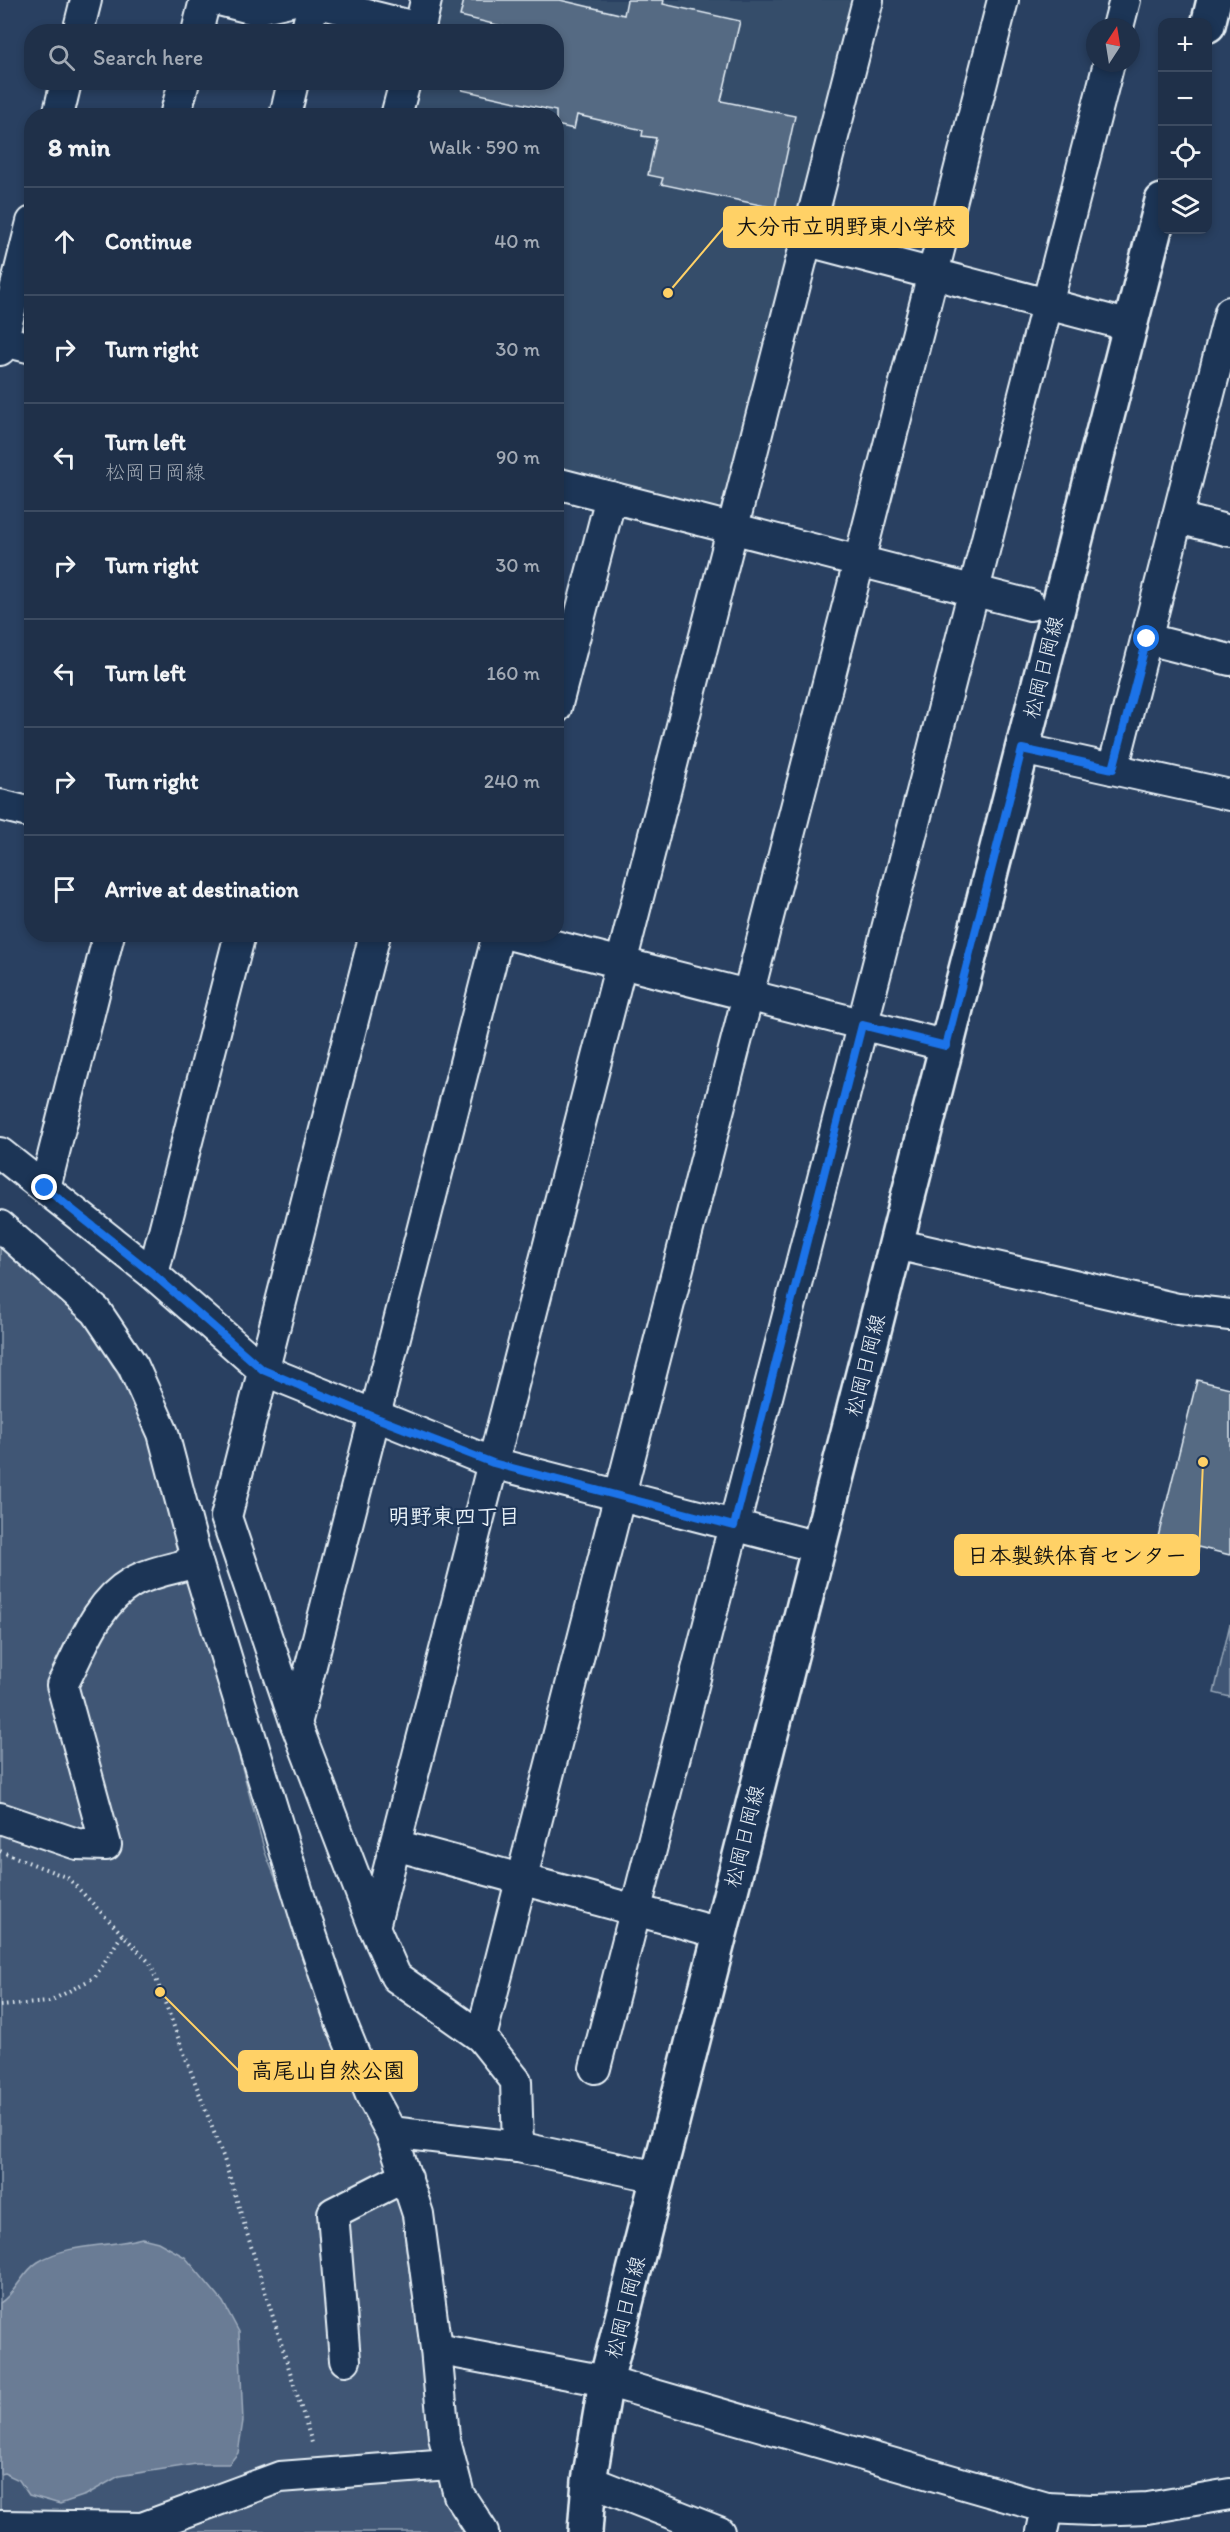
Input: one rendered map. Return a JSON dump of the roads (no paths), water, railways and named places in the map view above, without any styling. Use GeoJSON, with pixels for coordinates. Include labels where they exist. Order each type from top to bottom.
{"type":"FeatureCollection","features":[{"type":"Feature","properties":{"kind":"main road","name":"松岡日岡線"},"geometry":{"type":"LineString","coordinates":[[585,2532],[589,2481],[606,2381],[1158,217]]}},
{"type":"Feature","properties":{"kind":"street"},"geometry":{"type":"LineString","coordinates":[[80,24],[86,0]]}},
{"type":"Feature","properties":{"kind":"street"},"geometry":{"type":"LineString","coordinates":[[199,24],[205,0]]}},
{"type":"Feature","properties":{"kind":"street"},"geometry":{"type":"LineString","coordinates":[[219,0],[254,9],[305,1],[421,20]]}},
{"type":"Feature","properties":{"kind":"street"},"geometry":{"type":"LineString","coordinates":[[374,1927],[868,0]]}},
{"type":"Feature","properties":{"kind":"street"},"geometry":{"type":"LineString","coordinates":[[481,2037],[1003,0]]}},
{"type":"Feature","properties":{"kind":"street"},"geometry":{"type":"LineString","coordinates":[[1120,18],[1125,0]]}},
{"type":"Feature","properties":{"kind":"street"},"geometry":{"type":"LineString","coordinates":[[305,1],[306,24]]}},
{"type":"Feature","properties":{"kind":"street"},"geometry":{"type":"LineString","coordinates":[[595,2068],[1107,72]]}},
{"type":"Feature","properties":{"kind":"street"},"geometry":{"type":"LineString","coordinates":[[60,108],[64,90]]}},
{"type":"Feature","properties":{"kind":"street"},"geometry":{"type":"LineString","coordinates":[[178,108],[182,90]]}},
{"type":"Feature","properties":{"kind":"street"},"geometry":{"type":"LineString","coordinates":[[287,108],[291,90]]}},
{"type":"Feature","properties":{"kind":"street"},"geometry":{"type":"LineString","coordinates":[[398,108],[403,90]]}},
{"type":"Feature","properties":{"kind":"street"},"geometry":{"type":"LineString","coordinates":[[807,241],[1131,326]]}},
{"type":"Feature","properties":{"kind":"street"},"geometry":{"type":"LineString","coordinates":[[24,254],[1,345],[24,347]]}},
{"type":"Feature","properties":{"kind":"street"},"geometry":{"type":"LineString","coordinates":[[1113,769],[1178,518],[1219,405],[1230,312]]}},
{"type":"Feature","properties":{"kind":"street"},"geometry":{"type":"LineString","coordinates":[[564,485],[1030,605]]}},
{"type":"Feature","properties":{"kind":"street"},"geometry":{"type":"LineString","coordinates":[[564,677],[611,497]]}},
{"type":"Feature","properties":{"kind":"street"},"geometry":{"type":"LineString","coordinates":[[1178,518],[1230,531]]}},
{"type":"Feature","properties":{"kind":"street"},"geometry":{"type":"LineString","coordinates":[[1147,639],[1230,660]]}},
{"type":"Feature","properties":{"kind":"street"},"geometry":{"type":"LineString","coordinates":[[1022,749],[1230,795]]}},
{"type":"Feature","properties":{"kind":"street"},"geometry":{"type":"LineString","coordinates":[[45,1188],[107,942]]}},
{"type":"Feature","properties":{"kind":"street"},"geometry":{"type":"LineString","coordinates":[[153,1274],[238,942]]}},
{"type":"Feature","properties":{"kind":"street"},"geometry":{"type":"LineString","coordinates":[[373,942],[226,1517],[296,1724],[374,1927],[396,1977],[481,2037],[516,2081],[518,2147]]}},
{"type":"Feature","properties":{"kind":"street"},"geometry":{"type":"LineString","coordinates":[[296,1724],[496,942]]}},
{"type":"Feature","properties":{"kind":"street"},"geometry":{"type":"LineString","coordinates":[[539,942],[946,1046]]}},
{"type":"Feature","properties":{"kind":"street"},"geometry":{"type":"LineString","coordinates":[[0,1153],[153,1274],[263,1370],[374,1417],[493,1463],[818,1547]]}},
{"type":"Feature","properties":{"kind":"street"},"geometry":{"type":"LineString","coordinates":[[0,1226],[96,1311],[134,1366],[163,1433],[197,1562],[284,1849],[337,2012],[354,2057],[391,2132],[418,2214],[449,2464],[459,2495],[483,2532]]}},
{"type":"Feature","properties":{"kind":"street"},"geometry":{"type":"LineString","coordinates":[[896,1244],[1178,1309],[1230,1315]]}},
{"type":"Feature","properties":{"kind":"street"},"geometry":{"type":"LineString","coordinates":[[0,1818],[77,1844],[106,1845],[62,1685],[103,1607],[119,1591],[133,1581],[197,1562]]}},
{"type":"Feature","properties":{"kind":"street"},"geometry":{"type":"LineString","coordinates":[[395,1845],[720,1933]]}},
{"type":"Feature","properties":{"kind":"street"},"geometry":{"type":"LineString","coordinates":[[391,2132],[518,2147],[658,2177]]}},
{"type":"Feature","properties":{"kind":"street"},"geometry":{"type":"LineString","coordinates":[[345,2360],[333,2213],[394,2182],[407,2178]]}},
{"type":"Feature","properties":{"kind":"street"},"geometry":{"type":"LineString","coordinates":[[436,2349],[606,2381],[1045,2520],[1092,2510],[1148,2508],[1230,2494]]}},
{"type":"Feature","properties":{"kind":"street"},"geometry":{"type":"LineString","coordinates":[[0,2526],[142,2528],[280,2477],[449,2464]]}},
{"type":"Feature","properties":{"kind":"street"},"geometry":{"type":"LineString","coordinates":[[589,2481],[719,2532]]}},
{"type":"Feature","properties":{"kind":"street"},"geometry":{"type":"LineString","coordinates":[[459,2495],[459,2532]]}},
{"type":"Feature","properties":{"kind":"place","name":"大分市立明野東小学校"},"geometry":{"type":"Point","coordinates":[668,293]}},
{"type":"Feature","properties":{"kind":"place","name":"日本製鉄体育センター"},"geometry":{"type":"Point","coordinates":[1203,1462]}},
{"type":"Feature","properties":{"kind":"place","name":"高尾山自然公園"},"geometry":{"type":"Point","coordinates":[160,1992]}},
{"type":"Feature","properties":{"kind":"district","name":"明野東四丁目"},"geometry":{"type":"Point","coordinates":[454,1516]}}]}
